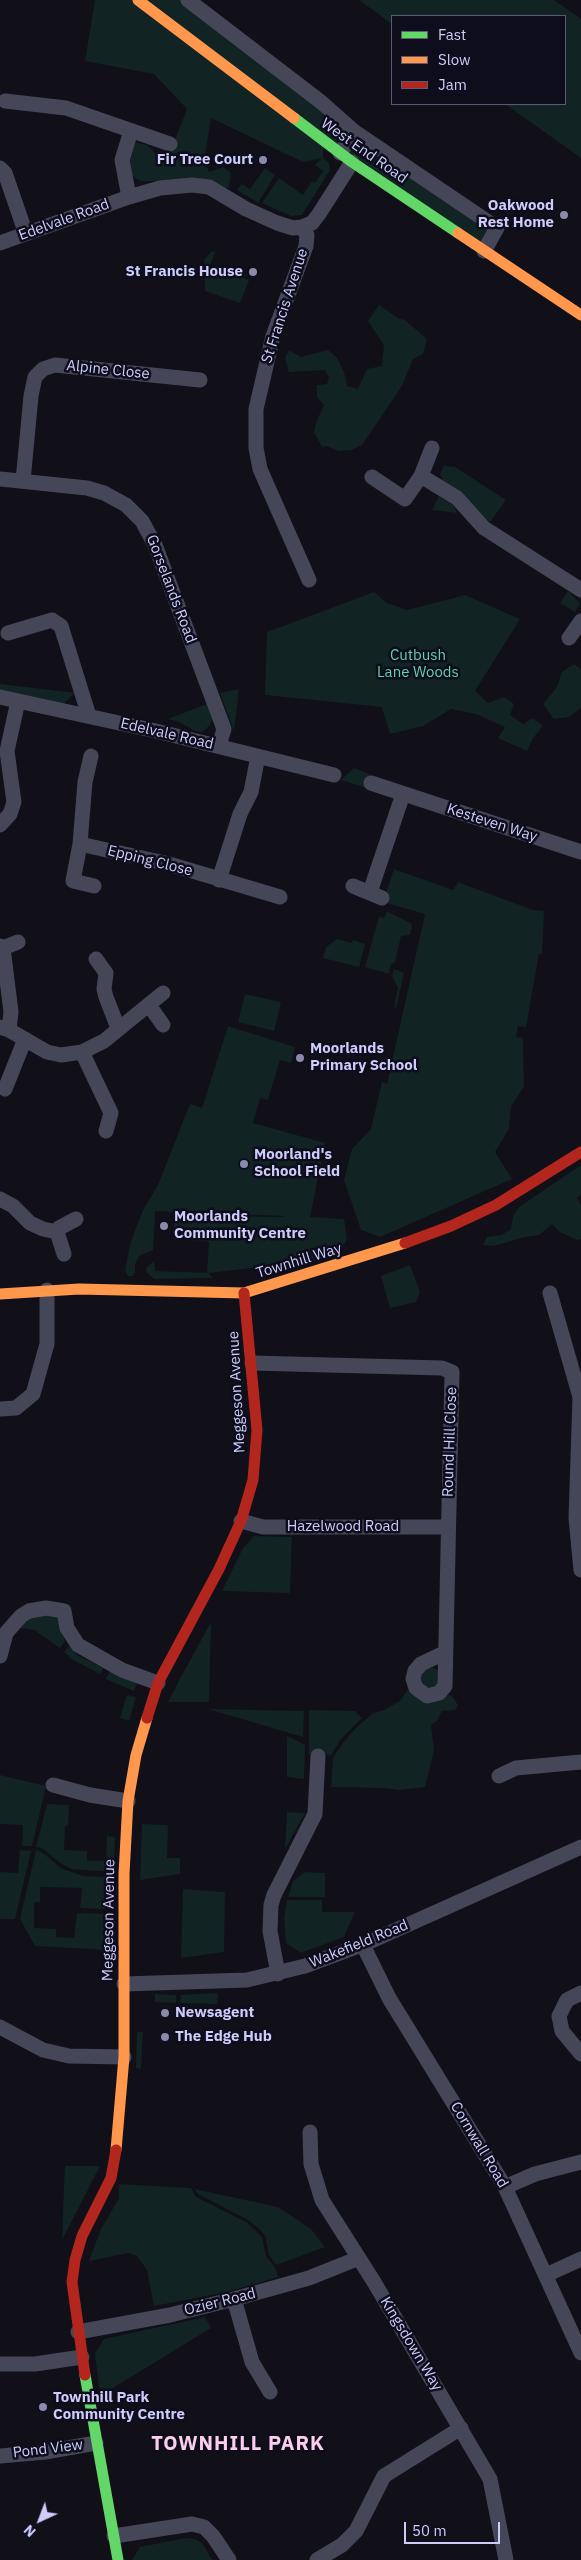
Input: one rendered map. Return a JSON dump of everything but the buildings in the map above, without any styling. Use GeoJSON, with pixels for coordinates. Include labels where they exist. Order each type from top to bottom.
{"type":"FeatureCollection","features":[{"type":"Feature","properties":{"kind":"street","name":"West End Road"},"geometry":{"type":"LineString","coordinates":[[138,0],[346,157],[581,315]]}},
{"type":"Feature","properties":{"kind":"street"},"geometry":{"type":"LineString","coordinates":[[188,0],[321,102],[355,132],[497,228],[484,251]]}},
{"type":"Feature","properties":{"kind":"street"},"geometry":{"type":"LineString","coordinates":[[5,101],[66,108],[170,144]]}},
{"type":"Feature","properties":{"kind":"street","name":"Edelvale Road"},"geometry":{"type":"LineString","coordinates":[[129,196],[122,160],[131,131]]}},
{"type":"Feature","properties":{"kind":"street","name":"St Francis Avenue"},"geometry":{"type":"LineString","coordinates":[[309,580],[260,469],[255,427],[256,410],[273,336],[306,246],[307,235],[302,227],[312,223],[319,214],[346,157],[355,132]]}},
{"type":"Feature","properties":{"kind":"street"},"geometry":{"type":"LineString","coordinates":[[0,168],[5,173],[26,234]]}},
{"type":"Feature","properties":{"kind":"street","name":"Edelvale Road"},"geometry":{"type":"LineString","coordinates":[[0,244],[129,196],[160,188],[192,185],[209,187],[254,213],[292,228],[302,227]]}},
{"type":"Feature","properties":{"kind":"street","name":"Alpine Close"},"geometry":{"type":"LineString","coordinates":[[23,481],[31,396],[35,377],[43,369],[54,365],[200,380]]}},
{"type":"Feature","properties":{"kind":"street"},"geometry":{"type":"LineString","coordinates":[[372,477],[405,499],[421,476],[432,448]]}},
{"type":"Feature","properties":{"kind":"street"},"geometry":{"type":"LineString","coordinates":[[421,476],[457,498],[484,528],[581,590]]}},
{"type":"Feature","properties":{"kind":"street","name":"Gorselands Road"},"geometry":{"type":"LineString","coordinates":[[0,479],[87,488],[104,493],[126,505],[142,520],[155,545],[222,722],[224,729],[219,746]]}},
{"type":"Feature","properties":{"kind":"street"},"geometry":{"type":"LineString","coordinates":[[8,633],[52,620],[61,626],[89,716]]}},
{"type":"Feature","properties":{"kind":"street"},"geometry":{"type":"LineString","coordinates":[[569,638],[581,621]]}},
{"type":"Feature","properties":{"kind":"street","name":"Edelvale Road"},"geometry":{"type":"LineString","coordinates":[[0,697],[219,746],[334,775]]}},
{"type":"Feature","properties":{"kind":"street"},"geometry":{"type":"LineString","coordinates":[[0,825],[10,814],[14,802],[7,751],[18,701]]}},
{"type":"Feature","properties":{"kind":"street"},"geometry":{"type":"LineString","coordinates":[[91,756],[85,782],[80,844],[73,881],[94,886]]}},
{"type":"Feature","properties":{"kind":"street"},"geometry":{"type":"LineString","coordinates":[[220,880],[240,814],[251,792],[258,756]]}},
{"type":"Feature","properties":{"kind":"street","name":"Kesteven Way"},"geometry":{"type":"LineString","coordinates":[[371,783],[581,852]]}},
{"type":"Feature","properties":{"kind":"street"},"geometry":{"type":"LineString","coordinates":[[353,886],[376,895],[403,794]]}},
{"type":"Feature","properties":{"kind":"street","name":"Epping Close"},"geometry":{"type":"LineString","coordinates":[[80,844],[169,864],[220,880],[256,884],[280,897]]}},
{"type":"Feature","properties":{"kind":"street"},"geometry":{"type":"LineString","coordinates":[[18,942],[1,947],[11,1012],[5,1029],[47,1052],[61,1056],[82,1052],[104,1041],[163,993]]}},
{"type":"Feature","properties":{"kind":"street"},"geometry":{"type":"LineString","coordinates":[[96,959],[112,973],[104,989],[118,1028]]}},
{"type":"Feature","properties":{"kind":"street"},"geometry":{"type":"LineString","coordinates":[[149,1004],[163,1025]]}},
{"type":"Feature","properties":{"kind":"street"},"geometry":{"type":"LineString","coordinates":[[5,1089],[25,1039]]}},
{"type":"Feature","properties":{"kind":"street"},"geometry":{"type":"LineString","coordinates":[[82,1052],[111,1113],[106,1131]]}},
{"type":"Feature","properties":{"kind":"street","name":"Townhill Way"},"geometry":{"type":"LineString","coordinates":[[0,1294],[47,1290],[140,1289],[244,1293],[385,1252],[451,1226],[496,1205],[581,1152]]}},
{"type":"Feature","properties":{"kind":"street"},"geometry":{"type":"LineString","coordinates":[[0,1199],[13,1206],[30,1223],[43,1229],[57,1232]]}},
{"type":"Feature","properties":{"kind":"street"},"geometry":{"type":"LineString","coordinates":[[57,1232],[59,1228],[76,1219]]}},
{"type":"Feature","properties":{"kind":"street"},"geometry":{"type":"LineString","coordinates":[[57,1232],[64,1254]]}},
{"type":"Feature","properties":{"kind":"street"},"geometry":{"type":"LineString","coordinates":[[0,1409],[16,1408],[33,1394],[47,1344],[47,1290]]}},
{"type":"Feature","properties":{"kind":"street","name":"Meggeson Avenue"},"geometry":{"type":"LineString","coordinates":[[118,2560],[96,2443],[72,2282],[75,2260],[82,2236],[111,2178],[119,2136],[124,2056],[124,1874],[128,1801],[136,1755],[158,1684],[219,1568],[240,1521],[253,1480],[257,1446],[252,1363],[244,1293]]}},
{"type":"Feature","properties":{"kind":"street"},"geometry":{"type":"LineString","coordinates":[[550,1294],[580,1397],[576,1518],[581,1570]]}},
{"type":"Feature","properties":{"kind":"street","name":"Round Hill Close"},"geometry":{"type":"LineString","coordinates":[[252,1363],[442,1368],[452,1372],[444,1653]]}},
{"type":"Feature","properties":{"kind":"street","name":"Hazelwood Road"},"geometry":{"type":"LineString","coordinates":[[240,1521],[263,1527],[447,1527]]}},
{"type":"Feature","properties":{"kind":"street"},"geometry":{"type":"LineString","coordinates":[[0,1656],[2,1636],[15,1621],[28,1611],[46,1608],[64,1611],[67,1628],[78,1645],[122,1670],[158,1684]]}},
{"type":"Feature","properties":{"kind":"street"},"geometry":{"type":"LineString","coordinates":[[278,1974],[270,1931],[272,1905],[278,1887],[314,1814],[318,1756]]}},
{"type":"Feature","properties":{"kind":"street"},"geometry":{"type":"LineString","coordinates":[[498,1776],[516,1768],[581,1762]]}},
{"type":"Feature","properties":{"kind":"street"},"geometry":{"type":"LineString","coordinates":[[53,1785],[90,1795],[128,1801]]}},
{"type":"Feature","properties":{"kind":"street","name":"Wakefield Road"},"geometry":{"type":"LineString","coordinates":[[124,1984],[247,1980],[278,1974],[363,1945],[581,1847]]}},
{"type":"Feature","properties":{"kind":"street","name":"Cornwall Road"},"geometry":{"type":"LineString","coordinates":[[363,1945],[389,1998],[506,2187],[581,2353]]}},
{"type":"Feature","properties":{"kind":"street"},"geometry":{"type":"LineString","coordinates":[[581,1993],[567,2000],[558,2016],[562,2031],[581,2054]]}},
{"type":"Feature","properties":{"kind":"street"},"geometry":{"type":"LineString","coordinates":[[0,2027],[43,2050],[69,2056],[124,2056]]}},
{"type":"Feature","properties":{"kind":"street","name":"Kingsdown Way"},"geometry":{"type":"LineString","coordinates":[[310,2132],[311,2164],[322,2200],[359,2258],[490,2479],[506,2560]]}},
{"type":"Feature","properties":{"kind":"street"},"geometry":{"type":"LineString","coordinates":[[506,2187],[535,2174],[581,2162]]}},
{"type":"Feature","properties":{"kind":"street","name":"Ozier Road"},"geometry":{"type":"LineString","coordinates":[[78,2332],[170,2315],[234,2299],[309,2278],[359,2258]]}},
{"type":"Feature","properties":{"kind":"street"},"geometry":{"type":"LineString","coordinates":[[546,2275],[581,2259]]}},
{"type":"Feature","properties":{"kind":"street"},"geometry":{"type":"LineString","coordinates":[[234,2299],[252,2362],[270,2392]]}},
{"type":"Feature","properties":{"kind":"street"},"geometry":{"type":"LineString","coordinates":[[0,2364],[35,2364],[82,2357]]}},
{"type":"Feature","properties":{"kind":"street"},"geometry":{"type":"LineString","coordinates":[[317,2560],[342,2545],[356,2531],[384,2476],[461,2428]]}},
{"type":"Feature","properties":{"kind":"street","name":"Pond View"},"geometry":{"type":"LineString","coordinates":[[0,2456],[45,2452],[96,2443]]}},
{"type":"Feature","properties":{"kind":"street"},"geometry":{"type":"LineString","coordinates":[[114,2536],[192,2524],[204,2527],[229,2560]]}},
{"type":"Feature","properties":{"kind":"green space"},"geometry":{"type":"Polygon","coordinates":[[[95,0],[188,0],[497,228],[484,251],[323,142],[323,158],[329,163],[330,170],[302,215],[291,216],[262,203],[279,178],[303,195],[312,181],[315,183],[323,171],[315,165],[322,158],[303,162],[211,118],[204,161],[209,172],[223,167],[231,173],[229,187],[220,190],[180,181],[141,181],[130,175],[128,153],[133,142],[147,145],[160,158],[173,145],[187,109],[154,74],[85,61],[95,0]]]}},
{"type":"Feature","properties":{"kind":"green space"},"geometry":{"type":"Polygon","coordinates":[[[359,0],[554,0],[581,19],[581,158],[506,105],[566,105],[566,15],[391,15],[391,23],[359,0]]]}},
{"type":"Feature","properties":{"kind":"green space"},"geometry":{"type":"Polygon","coordinates":[[[265,168],[275,175],[258,203],[237,190],[242,184],[250,189],[265,168]]]}},
{"type":"Feature","properties":{"kind":"green space"},"geometry":{"type":"Polygon","coordinates":[[[212,251],[215,252],[210,266],[212,271],[217,273],[223,270],[249,280],[240,303],[205,291],[204,260],[212,251]]]}},
{"type":"Feature","properties":{"kind":"green space"},"geometry":{"type":"Polygon","coordinates":[[[379,305],[398,318],[405,320],[427,339],[423,354],[413,359],[402,386],[362,445],[351,450],[339,451],[326,446],[322,447],[314,432],[324,405],[317,397],[317,385],[327,384],[329,378],[325,370],[289,372],[285,358],[289,350],[301,357],[328,350],[337,358],[344,372],[347,386],[358,389],[367,369],[382,366],[384,345],[368,321],[379,305]]]}},
{"type":"Feature","properties":{"kind":"green space"},"geometry":{"type":"Polygon","coordinates":[[[444,466],[455,467],[506,500],[490,522],[443,482],[440,474],[444,466]]]}},
{"type":"Feature","properties":{"kind":"green space"},"geometry":{"type":"Polygon","coordinates":[[[439,496],[454,506],[457,513],[432,510],[439,496]]]}},
{"type":"Feature","properties":{"kind":"green space"},"geometry":{"type":"Polygon","coordinates":[[[568,591],[580,603],[575,612],[560,603],[568,591]]]}},
{"type":"Feature","properties":{"kind":"green space","name":"Cutbush Lane Woods"},"geometry":{"type":"Polygon","coordinates":[[[374,592],[387,603],[407,610],[465,595],[520,619],[475,691],[488,703],[504,697],[514,704],[510,715],[523,724],[533,718],[543,726],[533,738],[527,751],[498,738],[505,727],[476,714],[451,709],[423,726],[390,734],[382,707],[265,695],[267,632],[374,592]]]}},
{"type":"Feature","properties":{"kind":"green space"},"geometry":{"type":"Polygon","coordinates":[[[574,664],[581,669],[581,708],[569,717],[554,719],[543,704],[557,687],[562,672],[574,664]]]}},
{"type":"Feature","properties":{"kind":"green space"},"geometry":{"type":"Polygon","coordinates":[[[0,684],[75,693],[63,704],[0,690],[0,684]]]}},
{"type":"Feature","properties":{"kind":"green space"},"geometry":{"type":"Polygon","coordinates":[[[239,689],[234,731],[220,693],[239,689]]]}},
{"type":"Feature","properties":{"kind":"green space"},"geometry":{"type":"Polygon","coordinates":[[[207,704],[212,718],[210,725],[202,732],[195,731],[179,722],[168,719],[207,704]]]}},
{"type":"Feature","properties":{"kind":"green space"},"geometry":{"type":"Polygon","coordinates":[[[354,768],[371,775],[367,788],[341,780],[354,768]]]}},
{"type":"Feature","properties":{"kind":"green space"},"geometry":{"type":"Polygon","coordinates":[[[394,869],[453,890],[458,882],[533,910],[544,911],[542,954],[539,954],[526,1027],[518,1026],[516,1037],[523,1038],[524,1086],[511,1107],[509,1129],[495,1152],[512,1179],[380,1237],[361,1230],[344,1180],[352,1149],[371,1129],[382,1082],[387,1084],[425,914],[383,902],[394,869]]]}},
{"type":"Feature","properties":{"kind":"green space"},"geometry":{"type":"Polygon","coordinates":[[[387,911],[412,924],[410,935],[401,936],[395,963],[391,964],[389,974],[365,967],[379,916],[384,918],[387,911]]]}},
{"type":"Feature","properties":{"kind":"green space"},"geometry":{"type":"Polygon","coordinates":[[[337,939],[352,943],[353,940],[365,944],[359,967],[323,958],[326,947],[337,939]]]}},
{"type":"Feature","properties":{"kind":"green space"},"geometry":{"type":"Polygon","coordinates":[[[394,969],[404,973],[396,1008],[394,1007],[398,988],[392,976],[394,969]]]}},
{"type":"Feature","properties":{"kind":"green space"},"geometry":{"type":"Polygon","coordinates":[[[245,994],[281,1002],[274,1031],[238,1022],[245,994]]]}},
{"type":"Feature","properties":{"kind":"green space"},"geometry":{"type":"Polygon","coordinates":[[[228,1026],[295,1047],[291,1063],[280,1060],[268,1100],[260,1098],[253,1123],[325,1143],[310,1217],[344,1219],[347,1239],[340,1251],[320,1260],[208,1273],[213,1278],[154,1279],[146,1272],[147,1267],[154,1261],[155,1271],[207,1273],[209,1242],[173,1239],[175,1212],[155,1211],[153,1250],[139,1256],[135,1264],[133,1276],[128,1276],[125,1270],[131,1241],[143,1210],[158,1185],[190,1104],[202,1108],[228,1026]],[[178,1212],[211,1216],[283,1216],[178,1212]]]}},
{"type":"Feature","properties":{"kind":"green space"},"geometry":{"type":"Polygon","coordinates":[[[581,1165],[581,1195],[577,1198],[581,1205],[581,1239],[577,1240],[560,1232],[552,1224],[539,1235],[494,1246],[483,1245],[487,1237],[501,1235],[511,1229],[513,1216],[519,1207],[581,1165]]]}},
{"type":"Feature","properties":{"kind":"green space"},"geometry":{"type":"Polygon","coordinates":[[[410,1265],[420,1292],[416,1302],[390,1308],[381,1276],[410,1265]]]}},
{"type":"Feature","properties":{"kind":"green space"},"geometry":{"type":"Polygon","coordinates":[[[254,1536],[292,1537],[290,1593],[222,1591],[243,1548],[254,1536]]]}},
{"type":"Feature","properties":{"kind":"green space"},"geometry":{"type":"Polygon","coordinates":[[[43,1614],[58,1618],[65,1641],[60,1648],[34,1630],[21,1628],[13,1633],[28,1618],[43,1614]]]}},
{"type":"Feature","properties":{"kind":"green space"},"geometry":{"type":"Polygon","coordinates":[[[211,1622],[209,1702],[168,1702],[182,1675],[211,1622]]]}},
{"type":"Feature","properties":{"kind":"green space"},"geometry":{"type":"Polygon","coordinates":[[[69,1646],[77,1655],[103,1668],[100,1674],[73,1660],[64,1652],[69,1646]]]}},
{"type":"Feature","properties":{"kind":"green space"},"geometry":{"type":"Polygon","coordinates":[[[431,1668],[438,1671],[441,1678],[438,1685],[431,1688],[424,1685],[421,1678],[424,1671],[431,1668]]]}},
{"type":"Feature","properties":{"kind":"green space"},"geometry":{"type":"Polygon","coordinates":[[[110,1670],[137,1683],[134,1691],[106,1679],[110,1670]]]}},
{"type":"Feature","properties":{"kind":"green space"},"geometry":{"type":"Polygon","coordinates":[[[409,1688],[444,1693],[453,1697],[458,1705],[455,1710],[442,1711],[437,1721],[431,1725],[434,1750],[425,1787],[399,1790],[331,1787],[333,1758],[343,1743],[373,1713],[384,1710],[400,1701],[409,1688]]]}},
{"type":"Feature","properties":{"kind":"green space"},"geometry":{"type":"Polygon","coordinates":[[[127,1695],[136,1697],[129,1721],[120,1718],[127,1695]]]}},
{"type":"Feature","properties":{"kind":"green space"},"geometry":{"type":"Polygon","coordinates":[[[208,1709],[304,1711],[303,1737],[208,1709]]]}},
{"type":"Feature","properties":{"kind":"green space"},"geometry":{"type":"Polygon","coordinates":[[[309,1710],[355,1711],[362,1718],[341,1739],[331,1755],[309,1754],[309,1710]]]}},
{"type":"Feature","properties":{"kind":"green space"},"geometry":{"type":"Polygon","coordinates":[[[287,1736],[305,1745],[304,1779],[287,1777],[287,1736]]]}},
{"type":"Feature","properties":{"kind":"green space"},"geometry":{"type":"Polygon","coordinates":[[[0,1775],[46,1786],[32,1846],[22,1846],[23,1825],[0,1824],[0,1775]]]}},
{"type":"Feature","properties":{"kind":"green space"},"geometry":{"type":"Polygon","coordinates":[[[47,1804],[69,1805],[68,1825],[65,1826],[64,1850],[87,1851],[87,1861],[106,1861],[107,1836],[115,1837],[114,1862],[110,1872],[72,1869],[60,1863],[42,1848],[36,1847],[47,1804]]]}},
{"type":"Feature","properties":{"kind":"green space"},"geometry":{"type":"Polygon","coordinates":[[[287,1812],[305,1813],[285,1849],[287,1812]]]}},
{"type":"Feature","properties":{"kind":"green space"},"geometry":{"type":"Polygon","coordinates":[[[142,1824],[168,1825],[167,1858],[180,1858],[180,1874],[140,1880],[142,1824]]]}},
{"type":"Feature","properties":{"kind":"green space"},"geometry":{"type":"Polygon","coordinates":[[[20,1850],[31,1851],[15,1919],[0,1919],[0,1872],[18,1873],[20,1850]]]}},
{"type":"Feature","properties":{"kind":"green space"},"geometry":{"type":"Polygon","coordinates":[[[36,1850],[43,1853],[62,1869],[84,1876],[110,1877],[108,1909],[80,1908],[82,1888],[40,1887],[40,1902],[34,1902],[34,1928],[56,1929],[56,1937],[74,1938],[77,1913],[108,1914],[108,1950],[35,1946],[20,1919],[36,1850]]]}},
{"type":"Feature","properties":{"kind":"green space"},"geometry":{"type":"Polygon","coordinates":[[[305,1872],[325,1873],[325,1897],[288,1897],[293,1881],[305,1872]]]}},
{"type":"Feature","properties":{"kind":"green space"},"geometry":{"type":"Polygon","coordinates":[[[183,1889],[225,1892],[224,1952],[181,1958],[183,1889]]]}},
{"type":"Feature","properties":{"kind":"green space"},"geometry":{"type":"Polygon","coordinates":[[[287,1900],[322,1900],[322,1912],[355,1912],[344,1937],[301,1953],[286,1943],[284,1918],[287,1900]]]}},
{"type":"Feature","properties":{"kind":"green space"},"geometry":{"type":"Polygon","coordinates":[[[218,1993],[217,2004],[180,2003],[181,1995],[218,1993]]]}},
{"type":"Feature","properties":{"kind":"green space"},"geometry":{"type":"Polygon","coordinates":[[[155,1994],[176,1995],[176,2003],[155,2002],[155,1994]]]}},
{"type":"Feature","properties":{"kind":"green space"},"geometry":{"type":"Polygon","coordinates":[[[137,2032],[143,2032],[141,2069],[136,2068],[137,2032]]]}},
{"type":"Feature","properties":{"kind":"green space"},"geometry":{"type":"Polygon","coordinates":[[[65,2166],[100,2166],[62,2240],[64,2188],[65,2166]]]}},
{"type":"Feature","properties":{"kind":"green space"},"geometry":{"type":"Polygon","coordinates":[[[119,2184],[191,2188],[196,2197],[246,2222],[262,2237],[266,2256],[275,2267],[278,2277],[227,2292],[154,2306],[147,2270],[137,2256],[128,2253],[89,2261],[101,2229],[119,2198],[119,2184]]]}},
{"type":"Feature","properties":{"kind":"green space"},"geometry":{"type":"Polygon","coordinates":[[[194,2189],[278,2207],[311,2229],[325,2247],[276,2265],[269,2255],[265,2235],[258,2228],[248,2220],[198,2194],[194,2189]]]}},
{"type":"Feature","properties":{"kind":"green space"},"geometry":{"type":"Polygon","coordinates":[[[205,2317],[211,2328],[100,2396],[95,2353],[104,2339],[205,2317]]]}},
{"type":"Feature","properties":{"kind":"green space"},"geometry":{"type":"Polygon","coordinates":[[[185,2538],[195,2539],[203,2544],[212,2560],[132,2560],[140,2547],[185,2538]]]}},
{"type":"Feature","properties":{"kind":"traffic: fast"},"geometry":{"type":"LineString","coordinates":[[294,118],[352,162],[458,233]]}},
{"type":"Feature","properties":{"kind":"traffic: fast"},"geometry":{"type":"LineString","coordinates":[[85,2375],[118,2560]]}},
{"type":"Feature","properties":{"kind":"traffic: slow"},"geometry":{"type":"LineString","coordinates":[[138,0],[294,118]]}},
{"type":"Feature","properties":{"kind":"traffic: slow"},"geometry":{"type":"LineString","coordinates":[[458,233],[581,315]]}},
{"type":"Feature","properties":{"kind":"traffic: slow"},"geometry":{"type":"LineString","coordinates":[[0,1294],[79,1289],[244,1293],[405,1243]]}},
{"type":"Feature","properties":{"kind":"traffic: slow"},"geometry":{"type":"LineString","coordinates":[[116,2150],[124,2057],[124,1874],[128,1801],[136,1755],[147,1718]]}},
{"type":"Feature","properties":{"kind":"traffic: jam"},"geometry":{"type":"LineString","coordinates":[[405,1243],[451,1226],[496,1205],[581,1152]]}},
{"type":"Feature","properties":{"kind":"traffic: jam"},"geometry":{"type":"LineString","coordinates":[[147,1718],[158,1683],[219,1569],[241,1521],[253,1480],[257,1430],[244,1293]]}},
{"type":"Feature","properties":{"kind":"traffic: jam"},"geometry":{"type":"LineString","coordinates":[[85,2375],[72,2282],[75,2260],[82,2236],[111,2178],[116,2150]]}},
{"type":"Feature","properties":{"kind":"place","name":"Fir Tree Court"},"geometry":{"type":"Point","coordinates":[263,160]}},
{"type":"Feature","properties":{"kind":"place","name":"Oakwood Rest Home"},"geometry":{"type":"Point","coordinates":[564,215]}},
{"type":"Feature","properties":{"kind":"place","name":"St Francis House"},"geometry":{"type":"Point","coordinates":[253,272]}},
{"type":"Feature","properties":{"kind":"place","name":"Moorlands Primary School"},"geometry":{"type":"Point","coordinates":[300,1058]}},
{"type":"Feature","properties":{"kind":"place","name":"Moorland's School Field"},"geometry":{"type":"Point","coordinates":[244,1164]}},
{"type":"Feature","properties":{"kind":"place","name":"Moorlands Community Centre"},"geometry":{"type":"Point","coordinates":[164,1226]}},
{"type":"Feature","properties":{"kind":"place","name":"Newsagent"},"geometry":{"type":"Point","coordinates":[165,2013]}},
{"type":"Feature","properties":{"kind":"place","name":"The Edge Hub"},"geometry":{"type":"Point","coordinates":[165,2037]}},
{"type":"Feature","properties":{"kind":"place","name":"Townhill Park Community Centre"},"geometry":{"type":"Point","coordinates":[43,2407]}},
{"type":"Feature","properties":{"kind":"district","name":"TOWNHILL PARK"},"geometry":{"type":"Point","coordinates":[238,2444]}}]}
